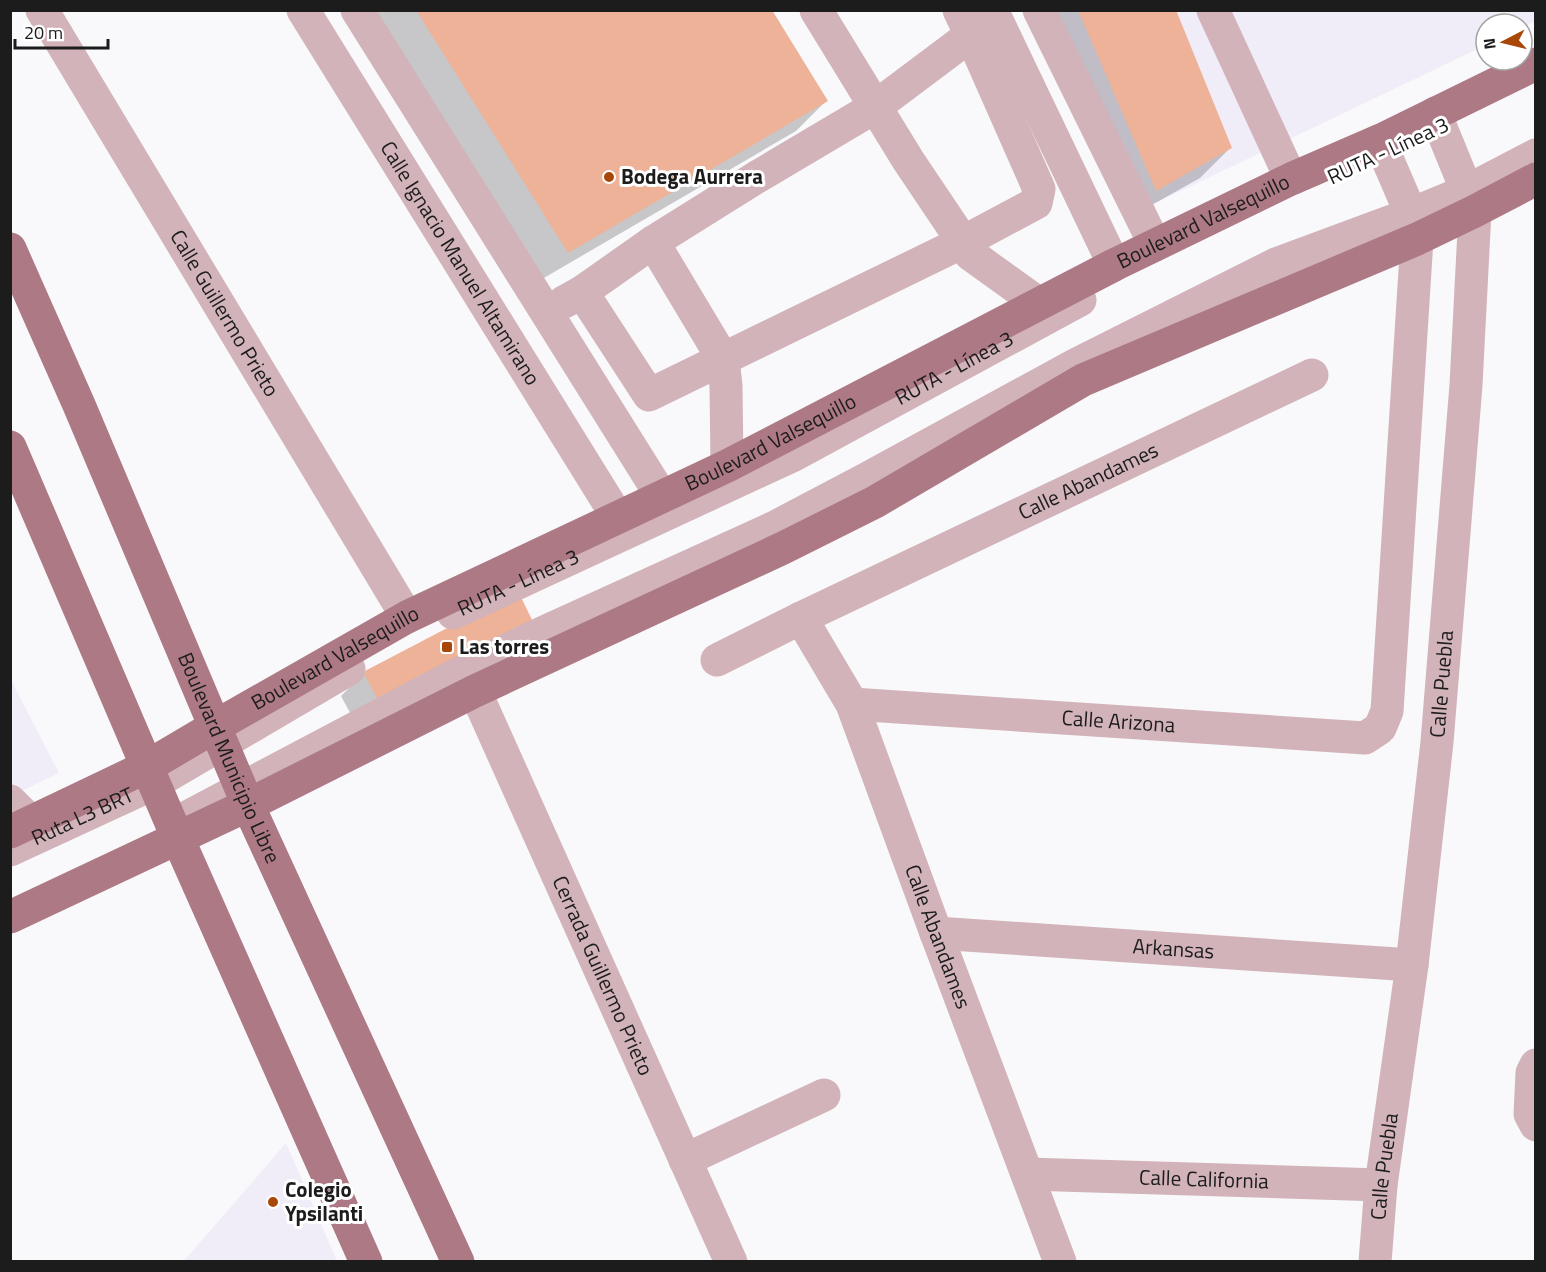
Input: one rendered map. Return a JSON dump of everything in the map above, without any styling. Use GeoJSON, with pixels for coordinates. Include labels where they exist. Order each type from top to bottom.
{"type":"FeatureCollection","features":[{"type":"Feature","properties":{"kind":"main road","name":"Boulevard Valsequillo"},"geometry":{"type":"LineString","coordinates":[[17,818],[151,774],[406,617],[727,466],[880,388],[1038,303],[1291,179],[1383,148],[1438,120],[1536,64]]}},
{"type":"Feature","properties":{"kind":"main road"},"geometry":{"type":"LineString","coordinates":[[10,917],[245,797],[783,548],[875,502],[1083,380],[1471,201],[1536,179]]}},
{"type":"Feature","properties":{"kind":"main road","name":"Boulevard Municipio Libre"},"geometry":{"type":"LineString","coordinates":[[10,249],[79,405],[217,735],[458,1262]]}},
{"type":"Feature","properties":{"kind":"main road"},"geometry":{"type":"LineString","coordinates":[[10,447],[176,832],[366,1262]]}},
{"type":"Feature","properties":{"kind":"street","name":"Calle Guillermo Prieto"},"geometry":{"type":"LineString","coordinates":[[42,10],[406,617]]}},
{"type":"Feature","properties":{"kind":"street","name":"Calle Ignacio Manuel Altamirano"},"geometry":{"type":"LineString","coordinates":[[303,10],[618,518]]}},
{"type":"Feature","properties":{"kind":"street"},"geometry":{"type":"LineString","coordinates":[[357,10],[662,497]]}},
{"type":"Feature","properties":{"kind":"street"},"geometry":{"type":"LineString","coordinates":[[816,10],[908,160],[970,254],[1038,303]]}},
{"type":"Feature","properties":{"kind":"street"},"geometry":{"type":"LineString","coordinates":[[1039,10],[1155,245]]}},
{"type":"Feature","properties":{"kind":"street"},"geometry":{"type":"LineString","coordinates":[[1213,10],[1291,179]]}},
{"type":"Feature","properties":{"kind":"street"},"geometry":{"type":"LineString","coordinates":[[502,330],[545,312],[582,292],[653,242],[875,107],[974,19]]}},
{"type":"Feature","properties":{"kind":"street"},"geometry":{"type":"LineString","coordinates":[[582,292],[649,395],[963,242],[1036,203],[1039,189],[974,19]]}},
{"type":"Feature","properties":{"kind":"street"},"geometry":{"type":"LineString","coordinates":[[974,19],[1043,116],[1114,265]]}},
{"type":"Feature","properties":{"kind":"street","name":"RUTA - Línea 3"},"geometry":{"type":"LineString","coordinates":[[1438,120],[1536,81]]}},
{"type":"Feature","properties":{"kind":"street"},"geometry":{"type":"LineString","coordinates":[[1043,116],[1083,99]]}},
{"type":"Feature","properties":{"kind":"street","name":"Calle Puebla"},"geometry":{"type":"LineString","coordinates":[[1375,1262],[1381,1185],[1412,965],[1437,742],[1466,386],[1471,201],[1438,120]]}},
{"type":"Feature","properties":{"kind":"street"},"geometry":{"type":"LineString","coordinates":[[245,797],[470,668],[775,527],[1075,365],[1276,264],[1414,227],[1383,148]]}},
{"type":"Feature","properties":{"kind":"street","name":"RUTA - Línea 3"},"geometry":{"type":"LineString","coordinates":[[217,735],[411,633],[794,455],[1094,293],[1298,193],[1383,148]]}},
{"type":"Feature","properties":{"kind":"street"},"geometry":{"type":"LineString","coordinates":[[1471,201],[1536,155]]}},
{"type":"Feature","properties":{"kind":"street","name":"Calle Arizona"},"geometry":{"type":"LineString","coordinates":[[852,704],[1365,738],[1380,728],[1387,711],[1414,227]]}},
{"type":"Feature","properties":{"kind":"street"},"geometry":{"type":"LineString","coordinates":[[653,242],[723,359],[726,386],[727,466]]}},
{"type":"Feature","properties":{"kind":"street","name":"Calle Abandames"},"geometry":{"type":"LineString","coordinates":[[717,660],[1312,375]]}},
{"type":"Feature","properties":{"kind":"street","name":"Calle Abandames"},"geometry":{"type":"LineString","coordinates":[[801,618],[852,704],[1060,1262]]}},
{"type":"Feature","properties":{"kind":"street","name":"Cerrada Guillermo Prieto"},"geometry":{"type":"LineString","coordinates":[[475,691],[730,1262]]}},
{"type":"Feature","properties":{"kind":"street","name":"Ruta L3 BRT"},"geometry":{"type":"LineString","coordinates":[[10,850],[151,774]]}},
{"type":"Feature","properties":{"kind":"street"},"geometry":{"type":"LineString","coordinates":[[10,903],[176,832]]}},
{"type":"Feature","properties":{"kind":"street","name":"Arkansas"},"geometry":{"type":"LineString","coordinates":[[936,933],[1412,965]]}},
{"type":"Feature","properties":{"kind":"street"},"geometry":{"type":"LineString","coordinates":[[1536,1065],[1532,1073],[1530,1114],[1536,1125]]}},
{"type":"Feature","properties":{"kind":"street"},"geometry":{"type":"LineString","coordinates":[[685,1160],[824,1095]]}},
{"type":"Feature","properties":{"kind":"street","name":"Calle California"},"geometry":{"type":"LineString","coordinates":[[1027,1174],[1381,1185]]}},
{"type":"Feature","properties":{"kind":"shaded area"},"geometry":{"type":"Polygon","coordinates":[[[1535,10],[1536,21],[1534,22],[1534,12],[1474,12],[1474,51],[1145,208],[1054,11],[1535,10]]]}},
{"type":"Feature","properties":{"kind":"shaded area"},"geometry":{"type":"Polygon","coordinates":[[[10,678],[59,773],[11,796],[10,796],[10,678]]]}},
{"type":"Feature","properties":{"kind":"shaded area","name":"Colegio Ypsilanti"},"geometry":{"type":"Polygon","coordinates":[[[286,1143],[337,1261],[184,1261],[286,1143]]]}},
{"type":"Feature","properties":{"kind":"building","name":"Bodega Aurrera"},"geometry":{"type":"Polygon","coordinates":[[[416,10],[772,10],[828,101],[568,253],[416,10]]]}},
{"type":"Feature","properties":{"kind":"building"},"geometry":{"type":"Polygon","coordinates":[[[1078,10],[1176,10],[1232,148],[1156,191],[1078,10]]]}},
{"type":"Feature","properties":{"kind":"building","name":"Las torres"},"geometry":{"type":"Polygon","coordinates":[[[518,591],[533,622],[378,700],[363,672],[518,591]]]}},
{"type":"Feature","properties":{"kind":"place","name":"Bodega Aurrera"},"geometry":{"type":"Point","coordinates":[609,177]}},
{"type":"Feature","properties":{"kind":"place","name":"Las torres"},"geometry":{"type":"Point","coordinates":[447,647]}},
{"type":"Feature","properties":{"kind":"place","name":"Colegio Ypsilanti"},"geometry":{"type":"Point","coordinates":[273,1202]}}]}
